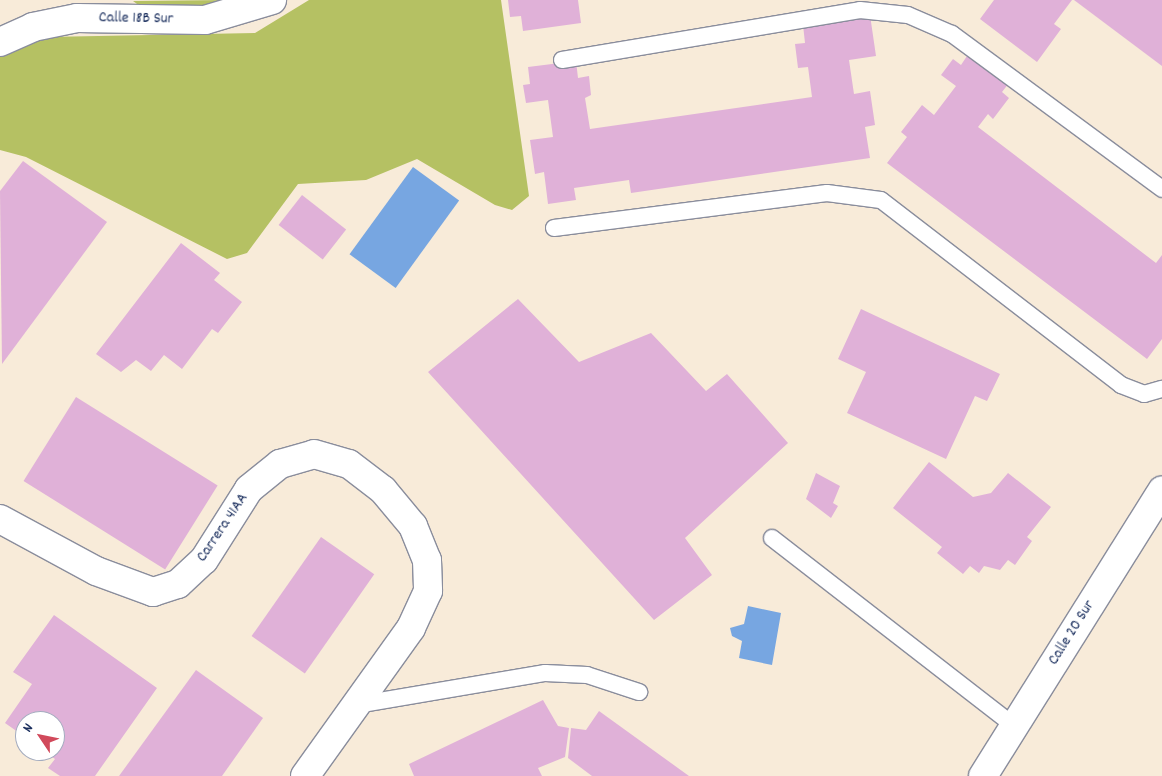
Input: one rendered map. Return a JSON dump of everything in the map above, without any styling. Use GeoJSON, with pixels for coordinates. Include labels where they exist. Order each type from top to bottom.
{"type":"FeatureCollection","features":[{"type":"Feature","properties":{"kind":"street","name":"Calle 18B Sur"},"geometry":{"type":"LineString","coordinates":[[0,42],[33,27],[77,18],[205,20],[272,0]]}},
{"type":"Feature","properties":{"kind":"street","name":"Carrera 41AA"},"geometry":{"type":"LineString","coordinates":[[0,519],[96,571],[153,592],[178,584],[204,560],[249,489],[280,464],[314,454],[349,464],[383,490],[413,526],[427,560],[428,591],[411,628],[305,776]]}},
{"type":"Feature","properties":{"kind":"street","name":"Calle 20 Sur"},"geometry":{"type":"LineString","coordinates":[[983,776],[1162,491]]}},
{"type":"Feature","properties":{"kind":"lane"},"geometry":{"type":"LineString","coordinates":[[562,60],[860,10],[908,15],[952,34],[1162,189]]}},
{"type":"Feature","properties":{"kind":"lane"},"geometry":{"type":"LineString","coordinates":[[554,228],[827,193],[881,200],[1121,385],[1144,394],[1162,390]]}},
{"type":"Feature","properties":{"kind":"lane"},"geometry":{"type":"LineString","coordinates":[[772,538],[1014,726]]}},
{"type":"Feature","properties":{"kind":"lane"},"geometry":{"type":"LineString","coordinates":[[356,705],[545,673],[587,675],[640,692]]}},
{"type":"Feature","properties":{"kind":"green space"},"geometry":{"type":"Polygon","coordinates":[[[228,0],[190,13],[148,12],[133,1],[228,0]]]}},
{"type":"Feature","properties":{"kind":"green space"},"geometry":{"type":"Polygon","coordinates":[[[309,0],[501,0],[529,196],[512,210],[495,205],[417,159],[366,180],[298,184],[247,253],[227,259],[26,157],[0,150],[0,51],[46,37],[255,33],[309,0]]]}},
{"type":"Feature","properties":{"kind":"water"},"geometry":{"type":"Polygon","coordinates":[[[413,167],[459,201],[396,288],[350,254],[413,167]]]}},
{"type":"Feature","properties":{"kind":"water"},"geometry":{"type":"Polygon","coordinates":[[[748,606],[781,613],[772,665],[739,658],[742,641],[732,636],[730,628],[744,624],[748,606]]]}},
{"type":"Feature","properties":{"kind":"building"},"geometry":{"type":"Polygon","coordinates":[[[508,0],[578,0],[581,23],[523,31],[521,16],[510,17],[508,0]]]}},
{"type":"Feature","properties":{"kind":"building"},"geometry":{"type":"Polygon","coordinates":[[[994,0],[1072,0],[1054,24],[1061,29],[1037,62],[980,19],[994,0]]]}},
{"type":"Feature","properties":{"kind":"building"},"geometry":{"type":"Polygon","coordinates":[[[1074,0],[1162,0],[1162,66],[1074,0]]]}},
{"type":"Feature","properties":{"kind":"building"},"geometry":{"type":"Polygon","coordinates":[[[870,15],[876,56],[849,60],[854,94],[870,91],[875,125],[865,127],[870,158],[631,193],[629,180],[574,188],[576,200],[548,204],[544,172],[535,174],[530,140],[553,137],[548,100],[526,103],[523,85],[530,84],[528,67],[576,61],[578,78],[589,76],[591,95],[585,98],[590,129],[812,97],[808,67],[798,68],[795,44],[805,43],[803,25],[870,15]]]}},
{"type":"Feature","properties":{"kind":"building"},"geometry":{"type":"Polygon","coordinates":[[[969,53],[1009,83],[1002,92],[1009,98],[993,119],[988,114],[978,127],[1156,263],[1162,255],[1162,339],[1147,359],[887,163],[907,137],[901,132],[922,105],[934,115],[956,86],[941,75],[953,59],[961,65],[969,53]]]}},
{"type":"Feature","properties":{"kind":"building"},"geometry":{"type":"Polygon","coordinates":[[[23,161],[107,222],[2,364],[0,191],[23,161]]]}},
{"type":"Feature","properties":{"kind":"building"},"geometry":{"type":"Polygon","coordinates":[[[302,195],[346,229],[323,259],[279,225],[302,195]]]}},
{"type":"Feature","properties":{"kind":"building"},"geometry":{"type":"Polygon","coordinates":[[[181,243],[220,273],[214,280],[242,302],[218,333],[212,329],[182,369],[164,355],[151,371],[136,360],[121,372],[96,354],[181,243]]]}},
{"type":"Feature","properties":{"kind":"building"},"geometry":{"type":"Polygon","coordinates":[[[518,299],[579,362],[651,333],[706,391],[727,374],[788,443],[685,538],[712,575],[654,620],[428,372],[518,299]]]}},
{"type":"Feature","properties":{"kind":"building"},"geometry":{"type":"Polygon","coordinates":[[[861,309],[1000,374],[987,401],[975,396],[946,459],[847,413],[866,372],[838,359],[861,309]]]}},
{"type":"Feature","properties":{"kind":"building"},"geometry":{"type":"Polygon","coordinates":[[[76,397],[218,485],[165,569],[24,481],[76,397]]]}},
{"type":"Feature","properties":{"kind":"building"},"geometry":{"type":"Polygon","coordinates":[[[929,462],[973,497],[991,493],[1008,473],[1051,507],[1027,537],[1032,541],[1015,565],[1008,560],[1000,570],[984,566],[979,573],[970,566],[963,574],[937,553],[942,547],[893,508],[929,462]]]}},
{"type":"Feature","properties":{"kind":"building"},"geometry":{"type":"Polygon","coordinates":[[[816,473],[840,486],[833,503],[838,506],[831,518],[806,499],[816,473]]]}},
{"type":"Feature","properties":{"kind":"building"},"geometry":{"type":"Polygon","coordinates":[[[321,537],[374,574],[305,673],[252,636],[321,537]]]}},
{"type":"Feature","properties":{"kind":"building"},"geometry":{"type":"Polygon","coordinates":[[[54,615],[157,688],[95,776],[60,776],[48,768],[53,761],[65,761],[65,711],[15,711],[15,730],[5,723],[32,684],[13,672],[54,615]]]}},
{"type":"Feature","properties":{"kind":"building"},"geometry":{"type":"Polygon","coordinates":[[[196,670],[263,718],[222,776],[119,776],[196,670]]]}},
{"type":"Feature","properties":{"kind":"building"},"geometry":{"type":"Polygon","coordinates":[[[543,700],[558,726],[569,728],[565,757],[538,768],[542,776],[414,776],[409,764],[543,700]]]}},
{"type":"Feature","properties":{"kind":"building"},"geometry":{"type":"Polygon","coordinates":[[[599,711],[689,776],[592,776],[568,758],[571,728],[586,730],[599,711]]]}}]}
